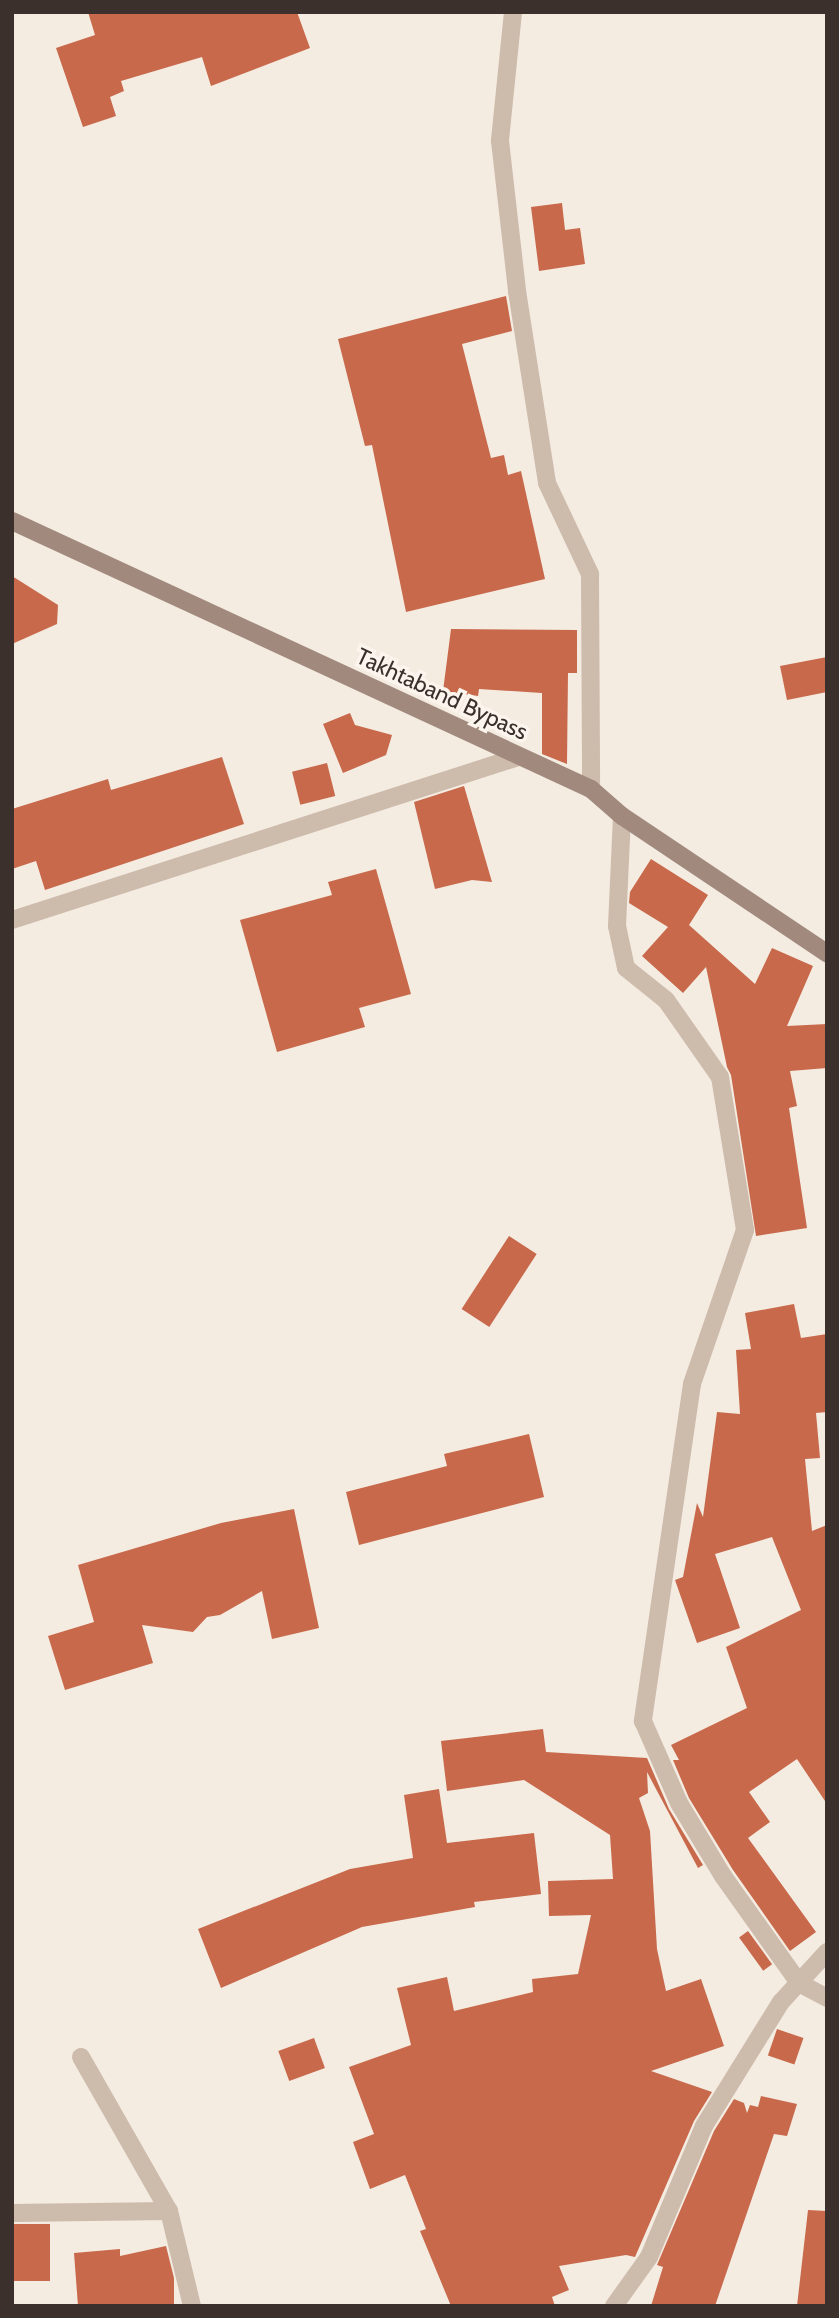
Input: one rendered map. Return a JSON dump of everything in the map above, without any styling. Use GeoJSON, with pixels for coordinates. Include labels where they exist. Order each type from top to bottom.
{"type":"FeatureCollection","features":[{"type":"Feature","properties":{"kind":"main road","name":"Takhtaband Bypass"},"geometry":{"type":"LineString","coordinates":[[12,521],[591,789],[622,816],[827,953]]}},
{"type":"Feature","properties":{"kind":"street"},"geometry":{"type":"LineString","coordinates":[[513,12],[500,141],[517,291],[547,483],[590,573],[591,789]]}},
{"type":"Feature","properties":{"kind":"street"},"geometry":{"type":"LineString","coordinates":[[12,920],[518,757]]}},
{"type":"Feature","properties":{"kind":"street"},"geometry":{"type":"LineString","coordinates":[[622,816],[617,926],[626,968],[666,1000],[720,1077],[745,1230],[692,1384],[643,1721],[685,1814],[723,1876],[799,1983],[827,1998]]}},
{"type":"Feature","properties":{"kind":"street"},"geometry":{"type":"LineString","coordinates":[[614,2306],[649,2258],[704,2126],[781,2002],[827,1952]]}},
{"type":"Feature","properties":{"kind":"street"},"geometry":{"type":"LineString","coordinates":[[81,2057],[169,2211],[192,2306]]}},
{"type":"Feature","properties":{"kind":"street"},"geometry":{"type":"LineString","coordinates":[[12,2213],[169,2211]]}},
{"type":"Feature","properties":{"kind":"building"},"geometry":{"type":"Polygon","coordinates":[[[88,12],[297,12],[310,48],[211,86],[202,57],[121,81],[124,91],[110,97],[116,116],[83,127],[56,48],[95,35],[88,12]]]}},
{"type":"Feature","properties":{"kind":"building"},"geometry":{"type":"Polygon","coordinates":[[[562,203],[565,230],[580,228],[585,264],[539,271],[531,207],[562,203]]]}},
{"type":"Feature","properties":{"kind":"building"},"geometry":{"type":"Polygon","coordinates":[[[506,296],[512,331],[462,344],[491,458],[504,455],[508,475],[521,471],[545,579],[406,612],[372,445],[365,446],[338,339],[506,296]]]}},
{"type":"Feature","properties":{"kind":"building"},"geometry":{"type":"Polygon","coordinates":[[[12,576],[58,605],[57,624],[12,644],[12,576]]]}},
{"type":"Feature","properties":{"kind":"building"},"geometry":{"type":"Polygon","coordinates":[[[451,629],[577,630],[577,673],[568,673],[567,764],[542,754],[542,693],[479,689],[478,696],[443,691],[451,629]]]}},
{"type":"Feature","properties":{"kind":"building"},"geometry":{"type":"Polygon","coordinates":[[[827,657],[827,692],[787,700],[780,666],[827,657]]]}},
{"type":"Feature","properties":{"kind":"building"},"geometry":{"type":"Polygon","coordinates":[[[350,713],[355,725],[392,735],[386,755],[343,773],[323,724],[350,713]]]}},
{"type":"Feature","properties":{"kind":"building"},"geometry":{"type":"Polygon","coordinates":[[[222,757],[244,824],[45,890],[36,861],[12,869],[12,809],[108,779],[111,790],[222,757]]]}},
{"type":"Feature","properties":{"kind":"building"},"geometry":{"type":"Polygon","coordinates":[[[327,763],[335,796],[300,805],[292,772],[327,763]]]}},
{"type":"Feature","properties":{"kind":"building"},"geometry":{"type":"Polygon","coordinates":[[[464,786],[492,882],[472,880],[435,889],[414,802],[464,786]]]}},
{"type":"Feature","properties":{"kind":"building"},"geometry":{"type":"Polygon","coordinates":[[[651,859],[708,895],[689,925],[755,984],[772,948],[813,966],[787,1026],[827,1024],[827,1068],[790,1071],[797,1106],[789,1108],[807,1228],[756,1236],[731,1075],[706,967],[683,993],[642,956],[668,927],[629,903],[630,892],[651,859]]]}},
{"type":"Feature","properties":{"kind":"building"},"geometry":{"type":"Polygon","coordinates":[[[376,869],[411,994],[359,1008],[365,1027],[277,1052],[240,920],[332,895],[328,882],[376,869]]]}},
{"type":"Feature","properties":{"kind":"building"},"geometry":{"type":"Polygon","coordinates":[[[509,1236],[537,1254],[489,1327],[462,1309],[509,1236]]]}},
{"type":"Feature","properties":{"kind":"building"},"geometry":{"type":"Polygon","coordinates":[[[794,1304],[801,1338],[827,1334],[827,1412],[816,1413],[820,1458],[805,1459],[812,1531],[827,1525],[827,1804],[797,1759],[749,1792],[770,1822],[748,1838],[816,1932],[790,1951],[733,1870],[689,1798],[673,1760],[679,1760],[671,1745],[747,1708],[726,1647],[801,1610],[772,1537],[715,1554],[740,1628],[697,1643],[675,1580],[683,1577],[697,1503],[703,1517],[717,1412],[740,1414],[736,1350],[751,1349],[745,1313],[794,1304]]]}},
{"type":"Feature","properties":{"kind":"building"},"geometry":{"type":"Polygon","coordinates":[[[529,1434],[544,1497],[359,1545],[346,1492],[447,1466],[444,1454],[529,1434]]]}},
{"type":"Feature","properties":{"kind":"building"},"geometry":{"type":"Polygon","coordinates":[[[294,1509],[319,1628],[272,1639],[262,1591],[220,1615],[207,1617],[193,1632],[142,1625],[153,1663],[65,1690],[48,1636],[94,1622],[78,1565],[221,1523],[294,1509]]]}},
{"type":"Feature","properties":{"kind":"building"},"geometry":{"type":"Polygon","coordinates":[[[543,1729],[546,1752],[647,1758],[669,1809],[703,1865],[698,1868],[647,1772],[648,1793],[639,1798],[650,1831],[657,1949],[666,1991],[701,1979],[724,2046],[651,2071],[712,2092],[694,2121],[635,2257],[626,2255],[559,2266],[569,2290],[552,2297],[555,2306],[451,2306],[420,2231],[426,2229],[405,2175],[370,2189],[353,2142],[374,2134],[349,2067],[411,2045],[397,1988],[447,1977],[454,2011],[533,1992],[532,1979],[578,1974],[591,1915],[549,1916],[548,1881],[613,1879],[610,1835],[524,1780],[447,1791],[441,1741],[543,1729]]]}},
{"type":"Feature","properties":{"kind":"building"},"geometry":{"type":"Polygon","coordinates":[[[439,1789],[447,1843],[534,1833],[541,1894],[474,1902],[475,1907],[362,1927],[221,1988],[198,1929],[350,1869],[413,1858],[404,1795],[439,1789]]]}},
{"type":"Feature","properties":{"kind":"building"},"geometry":{"type":"Polygon","coordinates":[[[748,1931],[772,1964],[763,1971],[739,1937],[748,1931]]]}},
{"type":"Feature","properties":{"kind":"building"},"geometry":{"type":"Polygon","coordinates":[[[777,2029],[803,2038],[794,2065],[768,2055],[777,2029]]]}},
{"type":"Feature","properties":{"kind":"building"},"geometry":{"type":"Polygon","coordinates":[[[314,2038],[325,2068],[289,2081],[278,2051],[314,2038]]]}},
{"type":"Feature","properties":{"kind":"building"},"geometry":{"type":"Polygon","coordinates":[[[761,2096],[797,2104],[787,2136],[774,2134],[715,2306],[651,2306],[663,2267],[657,2265],[714,2131],[734,2099],[744,2103],[747,2113],[750,2105],[758,2107],[761,2096]]]}},
{"type":"Feature","properties":{"kind":"building"},"geometry":{"type":"Polygon","coordinates":[[[808,2210],[827,2211],[827,2306],[797,2306],[808,2210]]]}},
{"type":"Feature","properties":{"kind":"building"},"geometry":{"type":"Polygon","coordinates":[[[12,2224],[50,2224],[50,2281],[12,2281],[12,2224]]]}},
{"type":"Feature","properties":{"kind":"building"},"geometry":{"type":"Polygon","coordinates":[[[166,2246],[174,2278],[174,2306],[78,2306],[74,2253],[120,2249],[120,2256],[166,2246]]]}}]}
